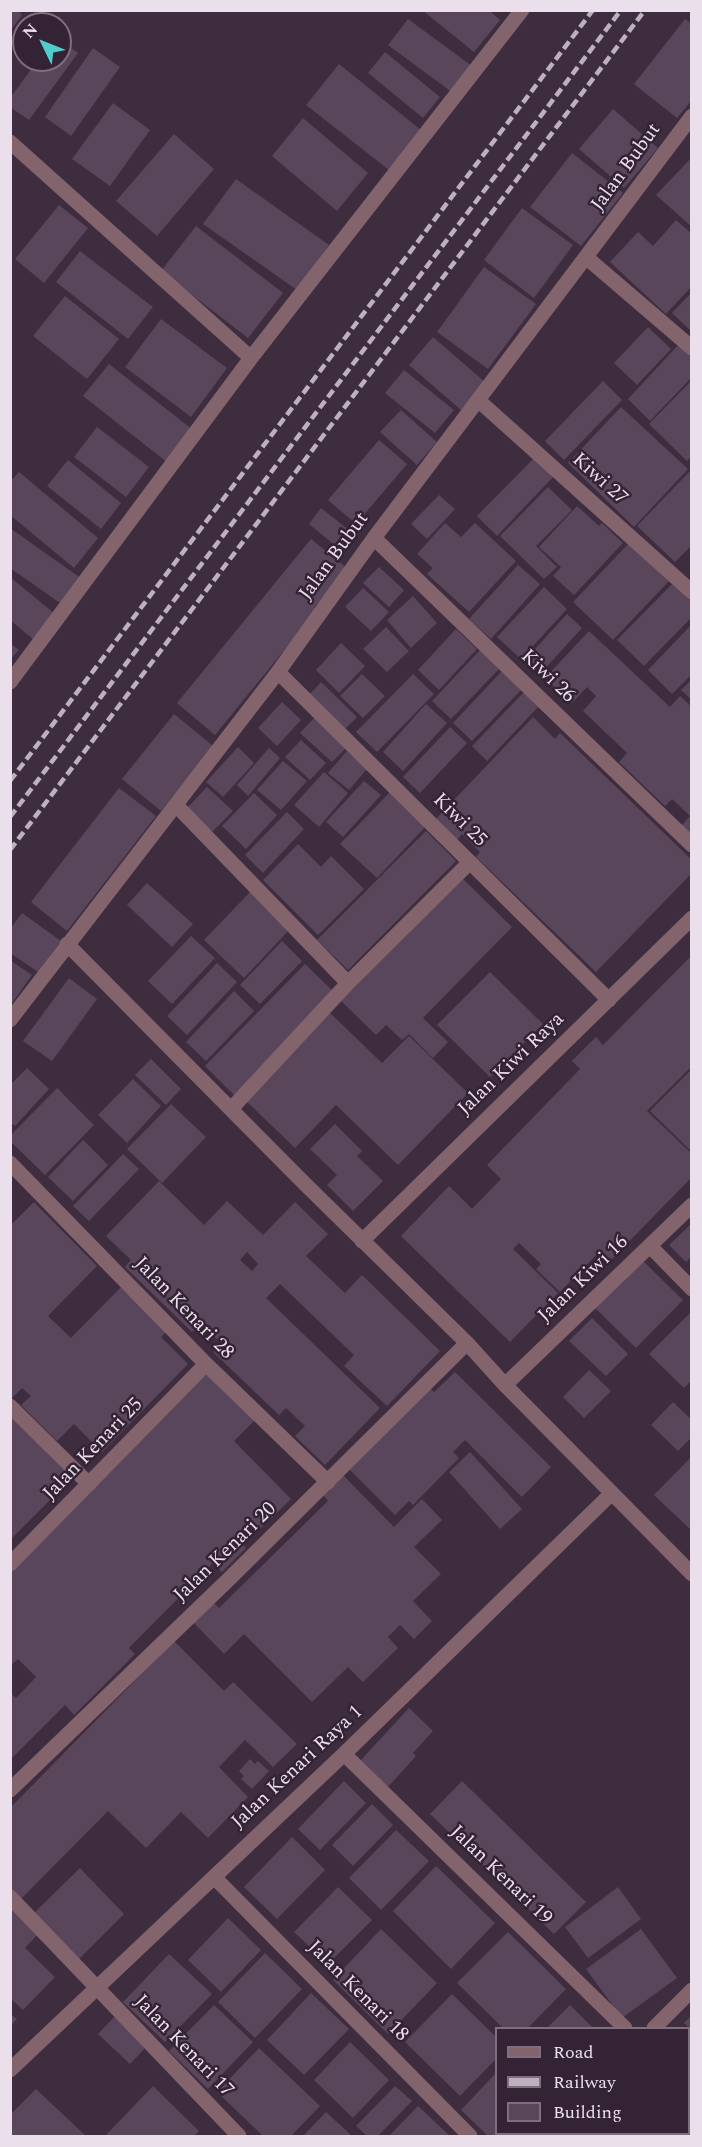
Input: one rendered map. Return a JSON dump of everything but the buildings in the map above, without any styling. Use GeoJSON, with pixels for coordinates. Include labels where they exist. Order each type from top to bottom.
{"type":"FeatureCollection","features":[{"type":"Feature","properties":{"kind":"street"},"geometry":{"type":"LineString","coordinates":[[10,682],[251,358],[522,10]]}},
{"type":"Feature","properties":{"kind":"street","name":"Jalan Bubut"},"geometry":{"type":"LineString","coordinates":[[10,1020],[67,944],[177,806],[278,672],[374,538],[691,118]]}},
{"type":"Feature","properties":{"kind":"street"},"geometry":{"type":"LineString","coordinates":[[10,142],[251,358]]}},
{"type":"Feature","properties":{"kind":"street"},"geometry":{"type":"LineString","coordinates":[[587,258],[692,348]]}},
{"type":"Feature","properties":{"kind":"street","name":"Kiwi 27"},"geometry":{"type":"LineString","coordinates":[[478,400],[692,592]]}},
{"type":"Feature","properties":{"kind":"street","name":"Kiwi 26"},"geometry":{"type":"LineString","coordinates":[[374,538],[692,845]]}},
{"type":"Feature","properties":{"kind":"street","name":"Kiwi 25"},"geometry":{"type":"LineString","coordinates":[[278,672],[609,1000]]}},
{"type":"Feature","properties":{"kind":"street"},"geometry":{"type":"LineString","coordinates":[[177,806],[348,983]]}},
{"type":"Feature","properties":{"kind":"street"},"geometry":{"type":"LineString","coordinates":[[231,1109],[348,983],[470,862]]}},
{"type":"Feature","properties":{"kind":"street","name":"Jalan Kiwi Raya"},"geometry":{"type":"LineString","coordinates":[[362,1241],[692,918]]}},
{"type":"Feature","properties":{"kind":"street"},"geometry":{"type":"LineString","coordinates":[[67,944],[362,1241],[467,1343],[505,1385],[692,1574]]}},
{"type":"Feature","properties":{"kind":"street","name":"Jalan Kenari 28"},"geometry":{"type":"LineString","coordinates":[[10,1163],[206,1364],[328,1482]]}},
{"type":"Feature","properties":{"kind":"street","name":"Jalan Kiwi 16"},"geometry":{"type":"LineString","coordinates":[[505,1385],[692,1205]]}},
{"type":"Feature","properties":{"kind":"street"},"geometry":{"type":"LineString","coordinates":[[650,1246],[692,1289]]}},
{"type":"Feature","properties":{"kind":"street","name":"Jalan Kenari 20"},"geometry":{"type":"LineString","coordinates":[[10,1790],[328,1482],[467,1343]]}},
{"type":"Feature","properties":{"kind":"street","name":"Jalan Kenari 25"},"geometry":{"type":"LineString","coordinates":[[10,1564],[206,1364]]}},
{"type":"Feature","properties":{"kind":"street"},"geometry":{"type":"LineString","coordinates":[[10,1406],[89,1484]]}},
{"type":"Feature","properties":{"kind":"street","name":"Jalan Kenari Raya 1"},"geometry":{"type":"LineString","coordinates":[[10,2070],[344,1754],[612,1493]]}},
{"type":"Feature","properties":{"kind":"street","name":"Jalan Kenari 19"},"geometry":{"type":"LineString","coordinates":[[344,1754],[625,2027]]}},
{"type":"Feature","properties":{"kind":"street","name":"Jalan Kenari 18"},"geometry":{"type":"LineString","coordinates":[[214,1877],[470,2136]]}},
{"type":"Feature","properties":{"kind":"street","name":"Jalan Kenari 17"},"geometry":{"type":"LineString","coordinates":[[10,1898],[234,2135]]}},
{"type":"Feature","properties":{"kind":"street"},"geometry":{"type":"LineString","coordinates":[[655,2027],[692,1990]]}},
{"type":"Feature","properties":{"kind":"railway"},"geometry":{"type":"LineString","coordinates":[[10,781],[593,10]]}},
{"type":"Feature","properties":{"kind":"railway"},"geometry":{"type":"LineString","coordinates":[[10,817],[621,10]]}},
{"type":"Feature","properties":{"kind":"railway"},"geometry":{"type":"LineString","coordinates":[[10,850],[645,10]]}}]}
